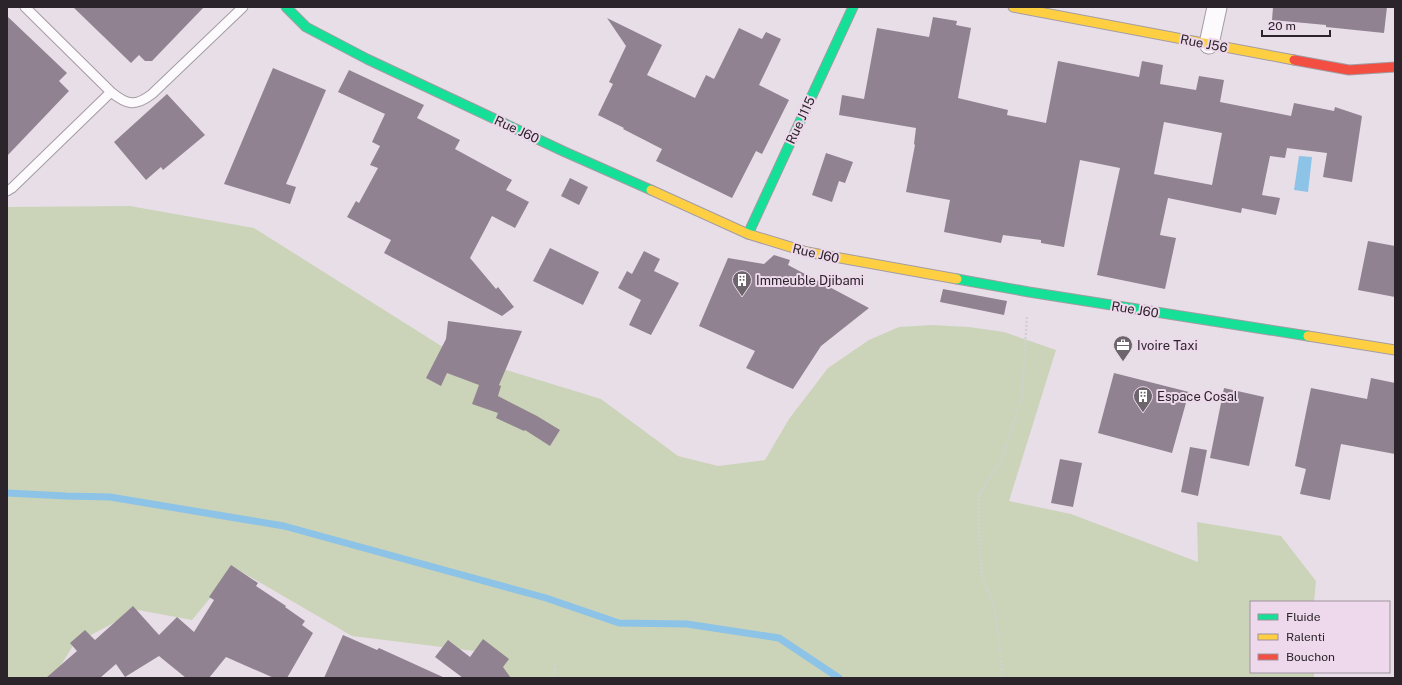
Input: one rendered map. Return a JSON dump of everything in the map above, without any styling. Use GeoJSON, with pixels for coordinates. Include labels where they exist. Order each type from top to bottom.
{"type":"FeatureCollection","features":[{"type":"Feature","properties":{"kind":"street","name":"Rue J60"},"geometry":{"type":"LineString","coordinates":[[286,7],[306,27],[367,59],[565,152],[748,234],[807,252],[1029,292],[1395,350]]}},
{"type":"Feature","properties":{"kind":"street","name":"Rue J115"},"geometry":{"type":"LineString","coordinates":[[748,234],[853,7]]}},
{"type":"Feature","properties":{"kind":"street","name":"Rue J56"},"geometry":{"type":"LineString","coordinates":[[1013,7],[1349,70],[1377,69],[1395,66]]}},
{"type":"Feature","properties":{"kind":"street"},"geometry":{"type":"LineString","coordinates":[[1209,44],[1217,7]]}},
{"type":"Feature","properties":{"kind":"lane"},"geometry":{"type":"LineString","coordinates":[[25,7],[111,92],[122,101],[131,103],[139,102],[152,94],[243,7]]}},
{"type":"Feature","properties":{"kind":"lane"},"geometry":{"type":"LineString","coordinates":[[7,191],[12,188],[111,92]]}},
{"type":"Feature","properties":{"kind":"path"},"geometry":{"type":"LineString","coordinates":[[1003,678],[995,610],[982,576],[979,534],[979,495],[1003,457],[1022,394],[1029,292]]}},
{"type":"Feature","properties":{"kind":"path"},"geometry":{"type":"LineString","coordinates":[[554,678],[555,664]]}},
{"type":"Feature","properties":{"kind":"green space"},"geometry":{"type":"Polygon","coordinates":[[[130,206],[254,228],[454,354],[601,399],[678,456],[718,466],[765,460],[789,419],[828,368],[869,340],[899,327],[932,325],[969,327],[1004,332],[1056,350],[1009,501],[1071,514],[1198,562],[1197,522],[1281,536],[1316,581],[1314,601],[1250,601],[1250,673],[1314,673],[1314,678],[511,678],[483,652],[352,636],[235,568],[192,620],[138,610],[74,644],[53,678],[7,678],[7,207],[130,206]]]}},
{"type":"Feature","properties":{"kind":"water"},"geometry":{"type":"Polygon","coordinates":[[[1299,156],[1312,157],[1308,192],[1294,190],[1299,156]]]}},
{"type":"Feature","properties":{"kind":"building"},"geometry":{"type":"Polygon","coordinates":[[[73,7],[204,7],[152,61],[145,61],[139,55],[131,63],[73,7]]]}},
{"type":"Feature","properties":{"kind":"building"},"geometry":{"type":"Polygon","coordinates":[[[1273,7],[1387,7],[1384,33],[1326,27],[1326,25],[1272,20],[1273,7]]]}},
{"type":"Feature","properties":{"kind":"building"},"geometry":{"type":"Polygon","coordinates":[[[7,16],[67,73],[59,81],[69,91],[7,156],[7,16]]]}},
{"type":"Feature","properties":{"kind":"building"},"geometry":{"type":"Polygon","coordinates":[[[933,17],[957,21],[956,25],[971,28],[958,98],[1008,110],[1007,115],[1046,123],[1058,61],[1139,77],[1142,61],[1163,65],[1160,84],[1196,90],[1199,76],[1224,80],[1220,102],[1291,116],[1294,103],[1334,111],[1335,107],[1362,116],[1352,182],[1323,177],[1327,153],[1287,148],[1285,158],[1270,156],[1262,195],[1280,198],[1276,215],[1242,208],[1241,213],[1168,198],[1160,235],[1176,238],[1165,289],[1097,275],[1120,168],[1080,160],[1064,247],[1041,243],[1041,240],[1003,235],[1001,243],[944,232],[950,200],[906,192],[915,145],[916,128],[839,115],[842,95],[864,99],[877,28],[929,37],[933,17]],[[1164,122],[1154,174],[1212,185],[1222,133],[1164,122]]]}},
{"type":"Feature","properties":{"kind":"building"},"geometry":{"type":"Polygon","coordinates":[[[607,18],[662,45],[647,75],[695,98],[706,75],[714,79],[739,28],[762,39],[766,32],[781,39],[759,85],[789,100],[762,154],[756,151],[732,198],[656,161],[662,149],[598,115],[613,84],[609,82],[626,46],[607,18]]]}},
{"type":"Feature","properties":{"kind":"building"},"geometry":{"type":"Polygon","coordinates":[[[273,68],[326,90],[286,184],[296,187],[290,204],[224,184],[273,68]]]}},
{"type":"Feature","properties":{"kind":"building"},"geometry":{"type":"Polygon","coordinates":[[[349,70],[424,105],[417,118],[460,140],[455,149],[512,180],[506,190],[529,202],[515,228],[492,216],[470,258],[496,289],[498,287],[514,307],[502,316],[384,253],[391,240],[347,217],[356,201],[359,203],[378,168],[370,165],[380,146],[372,142],[385,114],[338,92],[349,70]]]}},
{"type":"Feature","properties":{"kind":"building"},"geometry":{"type":"Polygon","coordinates":[[[167,94],[205,135],[163,170],[161,167],[146,180],[114,142],[167,94]]]}},
{"type":"Feature","properties":{"kind":"building"},"geometry":{"type":"Polygon","coordinates":[[[826,153],[853,162],[845,183],[839,181],[832,202],[812,195],[826,153]]]}},
{"type":"Feature","properties":{"kind":"building"},"geometry":{"type":"Polygon","coordinates":[[[570,178],[588,187],[579,205],[561,196],[570,178]]]}},
{"type":"Feature","properties":{"kind":"building"},"geometry":{"type":"Polygon","coordinates":[[[1368,241],[1395,246],[1395,297],[1358,290],[1368,241]]]}},
{"type":"Feature","properties":{"kind":"building"},"geometry":{"type":"Polygon","coordinates":[[[550,248],[599,272],[583,305],[533,281],[550,248]]]}},
{"type":"Feature","properties":{"kind":"building"},"geometry":{"type":"Polygon","coordinates":[[[644,251],[660,259],[654,271],[679,283],[651,335],[629,325],[641,300],[618,288],[627,271],[632,274],[644,251]]]}},
{"type":"Feature","properties":{"kind":"building"},"geometry":{"type":"Polygon","coordinates":[[[774,255],[790,260],[788,265],[869,308],[821,346],[793,389],[746,368],[755,351],[699,326],[728,258],[764,264],[774,255]]]}},
{"type":"Feature","properties":{"kind":"building"},"geometry":{"type":"Polygon","coordinates":[[[943,289],[1007,301],[1004,315],[940,302],[943,289]]]}},
{"type":"Feature","properties":{"kind":"building"},"geometry":{"type":"Polygon","coordinates":[[[448,321],[522,331],[499,385],[501,386],[498,396],[537,416],[560,430],[550,446],[525,430],[524,431],[496,418],[498,413],[472,404],[479,385],[447,373],[441,386],[426,378],[446,339],[448,321]]]}},
{"type":"Feature","properties":{"kind":"building","name":"Espace Cosal"},"geometry":{"type":"Polygon","coordinates":[[[1114,373],[1189,392],[1172,453],[1098,433],[1114,373]]]}},
{"type":"Feature","properties":{"kind":"building"},"geometry":{"type":"Polygon","coordinates":[[[1371,378],[1395,383],[1395,454],[1341,444],[1330,500],[1300,494],[1306,469],[1295,466],[1311,388],[1367,399],[1371,378]]]}},
{"type":"Feature","properties":{"kind":"building"},"geometry":{"type":"Polygon","coordinates":[[[1224,388],[1264,397],[1249,466],[1210,458],[1224,388]]]}},
{"type":"Feature","properties":{"kind":"building"},"geometry":{"type":"Polygon","coordinates":[[[1190,447],[1207,450],[1198,496],[1181,492],[1190,447]]]}},
{"type":"Feature","properties":{"kind":"building"},"geometry":{"type":"Polygon","coordinates":[[[1060,459],[1082,463],[1073,507],[1051,503],[1060,459]]]}},
{"type":"Feature","properties":{"kind":"building"},"geometry":{"type":"Polygon","coordinates":[[[231,565],[258,583],[256,586],[305,621],[302,625],[313,633],[287,678],[274,678],[226,657],[209,678],[186,678],[159,656],[125,677],[116,664],[100,678],[46,678],[77,651],[70,643],[85,630],[95,640],[133,606],[159,635],[177,617],[194,632],[214,600],[209,597],[231,565]]]}},
{"type":"Feature","properties":{"kind":"building"},"geometry":{"type":"Polygon","coordinates":[[[343,635],[377,650],[379,648],[445,678],[324,678],[343,635]]]}},
{"type":"Feature","properties":{"kind":"building"},"geometry":{"type":"Polygon","coordinates":[[[483,639],[509,659],[503,667],[511,678],[463,678],[435,657],[448,640],[470,657],[483,639]]]}},
{"type":"Feature","properties":{"kind":"waterway"},"geometry":{"type":"LineString","coordinates":[[7,493],[110,497],[284,526],[546,598],[619,623],[687,624],[779,638],[839,678]]}},
{"type":"Feature","properties":{"kind":"traffic: fast"},"geometry":{"type":"LineString","coordinates":[[286,7],[306,27],[367,59],[565,152],[651,190]]}},
{"type":"Feature","properties":{"kind":"traffic: fast"},"geometry":{"type":"LineString","coordinates":[[748,234],[853,7]]}},
{"type":"Feature","properties":{"kind":"traffic: fast"},"geometry":{"type":"LineString","coordinates":[[957,279],[1029,292],[1308,336]]}},
{"type":"Feature","properties":{"kind":"traffic: slow"},"geometry":{"type":"LineString","coordinates":[[1013,7],[1294,60]]}},
{"type":"Feature","properties":{"kind":"traffic: slow"},"geometry":{"type":"LineString","coordinates":[[651,190],[748,234],[807,252],[957,279]]}},
{"type":"Feature","properties":{"kind":"traffic: slow"},"geometry":{"type":"LineString","coordinates":[[1308,336],[1395,350]]}},
{"type":"Feature","properties":{"kind":"traffic: jam"},"geometry":{"type":"LineString","coordinates":[[1294,60],[1349,70],[1395,67]]}},
{"type":"Feature","properties":{"kind":"place","name":"Immeuble Djibami"},"geometry":{"type":"Point","coordinates":[742,297]}},
{"type":"Feature","properties":{"kind":"place","name":"Ivoire Taxi"},"geometry":{"type":"Point","coordinates":[1123,362]}},
{"type":"Feature","properties":{"kind":"place","name":"Espace Cosal"},"geometry":{"type":"Point","coordinates":[1143,413]}}]}
